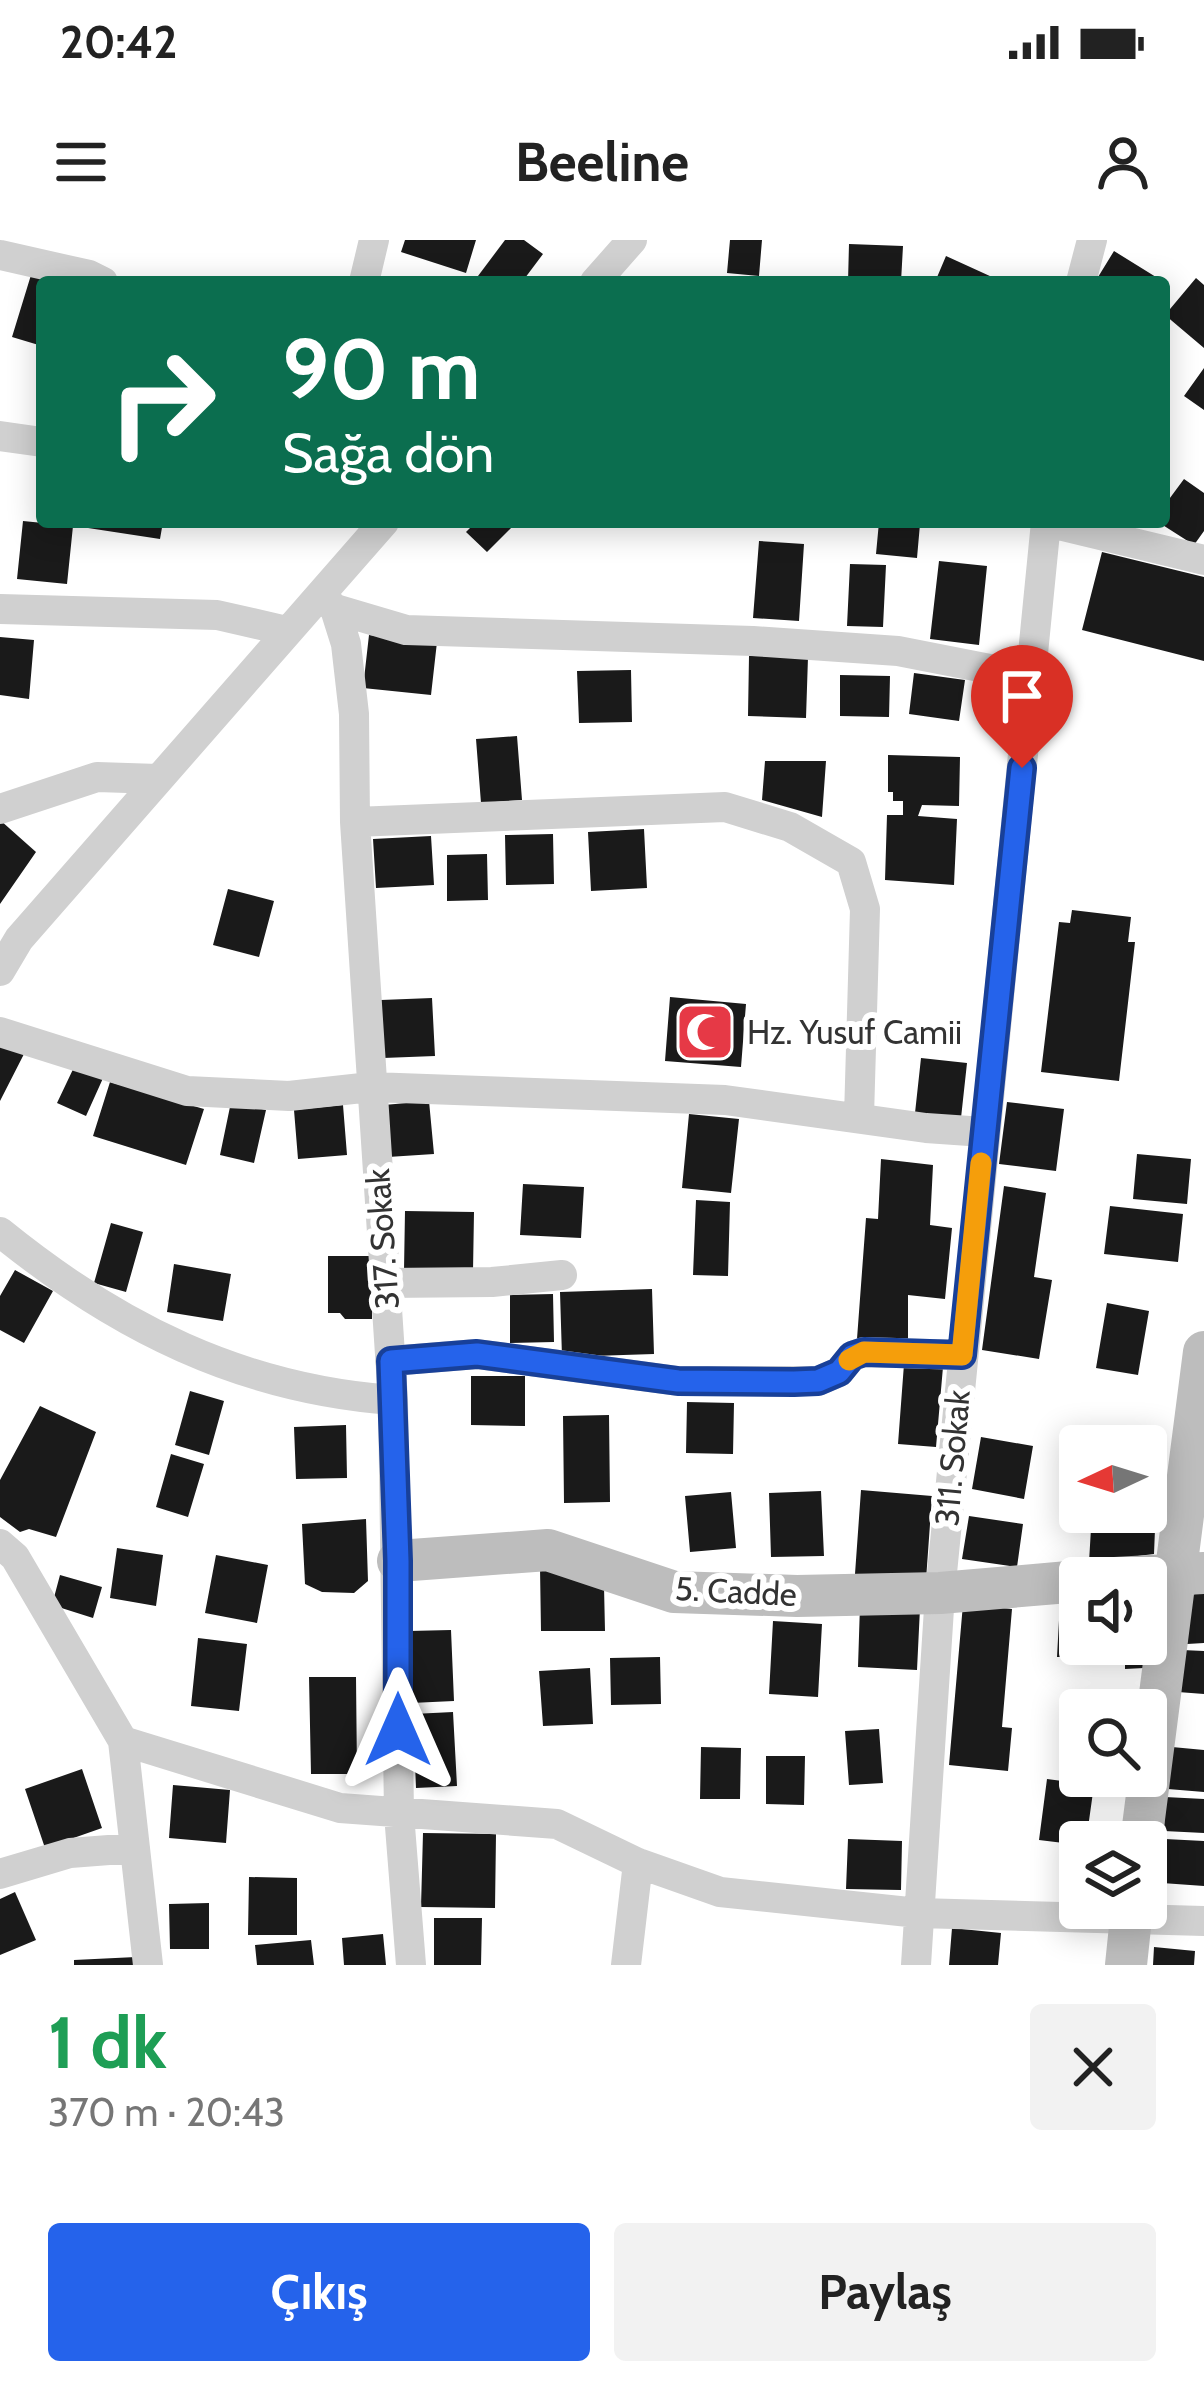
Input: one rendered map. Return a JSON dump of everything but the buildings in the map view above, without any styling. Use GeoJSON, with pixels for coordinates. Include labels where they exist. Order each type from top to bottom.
{"type":"FeatureCollection","features":[{"type":"Feature","properties":{"kind":"street"},"geometry":{"type":"LineString","coordinates":[[365,276],[374,240]]}},
{"type":"Feature","properties":{"kind":"street"},"geometry":{"type":"LineString","coordinates":[[600,276],[632,240]]}},
{"type":"Feature","properties":{"kind":"street"},"geometry":{"type":"LineString","coordinates":[[1083,276],[1092,240]]}},
{"type":"Feature","properties":{"kind":"street"},"geometry":{"type":"LineString","coordinates":[[0,255],[92,276]]}},
{"type":"Feature","properties":{"kind":"street"},"geometry":{"type":"LineString","coordinates":[[0,436],[36,441]]}},
{"type":"Feature","properties":{"kind":"street"},"geometry":{"type":"LineString","coordinates":[[0,971],[19,939],[287,632],[327,602],[380,528]]}},
{"type":"Feature","properties":{"kind":"street","name":"311. Sokak"},"geometry":{"type":"LineString","coordinates":[[916,1965],[940,1593],[1045,528]]}},
{"type":"Feature","properties":{"kind":"street"},"geometry":{"type":"LineString","coordinates":[[1071,528],[1204,560]]}},
{"type":"Feature","properties":{"kind":"street"},"geometry":{"type":"LineString","coordinates":[[327,602],[406,630],[753,641],[898,651],[1031,677]]}},
{"type":"Feature","properties":{"kind":"street","name":"317. Sokak"},"geometry":{"type":"LineString","coordinates":[[327,602],[346,644],[354,714],[355,822],[393,1400],[399,1814],[411,1965]]}},
{"type":"Feature","properties":{"kind":"street"},"geometry":{"type":"LineString","coordinates":[[0,609],[217,614],[287,632]]}},
{"type":"Feature","properties":{"kind":"street"},"geometry":{"type":"LineString","coordinates":[[0,808],[97,777],[158,779]]}},
{"type":"Feature","properties":{"kind":"street"},"geometry":{"type":"LineString","coordinates":[[355,822],[725,807],[790,827],[851,862],[865,909],[860,1117]]}},
{"type":"Feature","properties":{"kind":"street"},"geometry":{"type":"LineString","coordinates":[[0,1032],[187,1090],[290,1096],[371,1087],[725,1100],[984,1132]]}},
{"type":"Feature","properties":{"kind":"street"},"geometry":{"type":"LineString","coordinates":[[0,1232],[61,1282],[185,1352],[234,1370],[339,1396],[393,1400]]}},
{"type":"Feature","properties":{"kind":"street"},"geometry":{"type":"LineString","coordinates":[[385,1283],[492,1282],[562,1274]]}},
{"type":"Feature","properties":{"kind":"street"},"geometry":{"type":"LineString","coordinates":[[391,1361],[477,1354],[678,1381],[794,1382],[818,1381],[839,1372],[852,1356],[864,1352],[962,1355]]}},
{"type":"Feature","properties":{"kind":"street"},"geometry":{"type":"LineString","coordinates":[[1145,1821],[1190,1573],[1204,1352]]}},
{"type":"Feature","properties":{"kind":"street"},"geometry":{"type":"LineString","coordinates":[[0,1544],[15,1557],[123,1741],[148,1965]]}},
{"type":"Feature","properties":{"kind":"street","name":"5. Cadde"},"geometry":{"type":"LineString","coordinates":[[398,1561],[548,1550],[674,1592],[940,1593],[1059,1583]]}},
{"type":"Feature","properties":{"kind":"street"},"geometry":{"type":"LineString","coordinates":[[123,1741],[340,1808],[557,1824],[638,1863],[720,1892],[918,1913],[1059,1913]]}},
{"type":"Feature","properties":{"kind":"street"},"geometry":{"type":"LineString","coordinates":[[0,1874],[70,1853],[135,1848]]}},
{"type":"Feature","properties":{"kind":"street"},"geometry":{"type":"LineString","coordinates":[[626,1965],[638,1863]]}},
{"type":"Feature","properties":{"kind":"street"},"geometry":{"type":"LineString","coordinates":[[1167,1917],[1204,1921]]}},
{"type":"Feature","properties":{"kind":"street"},"geometry":{"type":"LineString","coordinates":[[1126,1965],[1129,1929]]}},
{"type":"Feature","properties":{"kind":"slow traffic"},"geometry":{"type":"LineString","coordinates":[[849,1360],[864,1352],[962,1355],[981,1163]]}},
{"type":"Feature","properties":{"kind":"place","name":"Hz. Yusuf Camii"},"geometry":{"type":"Point","coordinates":[705,1032]}},
{"type":"Feature","properties":{"kind":"route"},"geometry":{"type":"LineString","coordinates":[[398,1730],[391,1361],[477,1354],[678,1381],[794,1382],[818,1381],[864,1352],[962,1355],[1022,768]]}}]}
